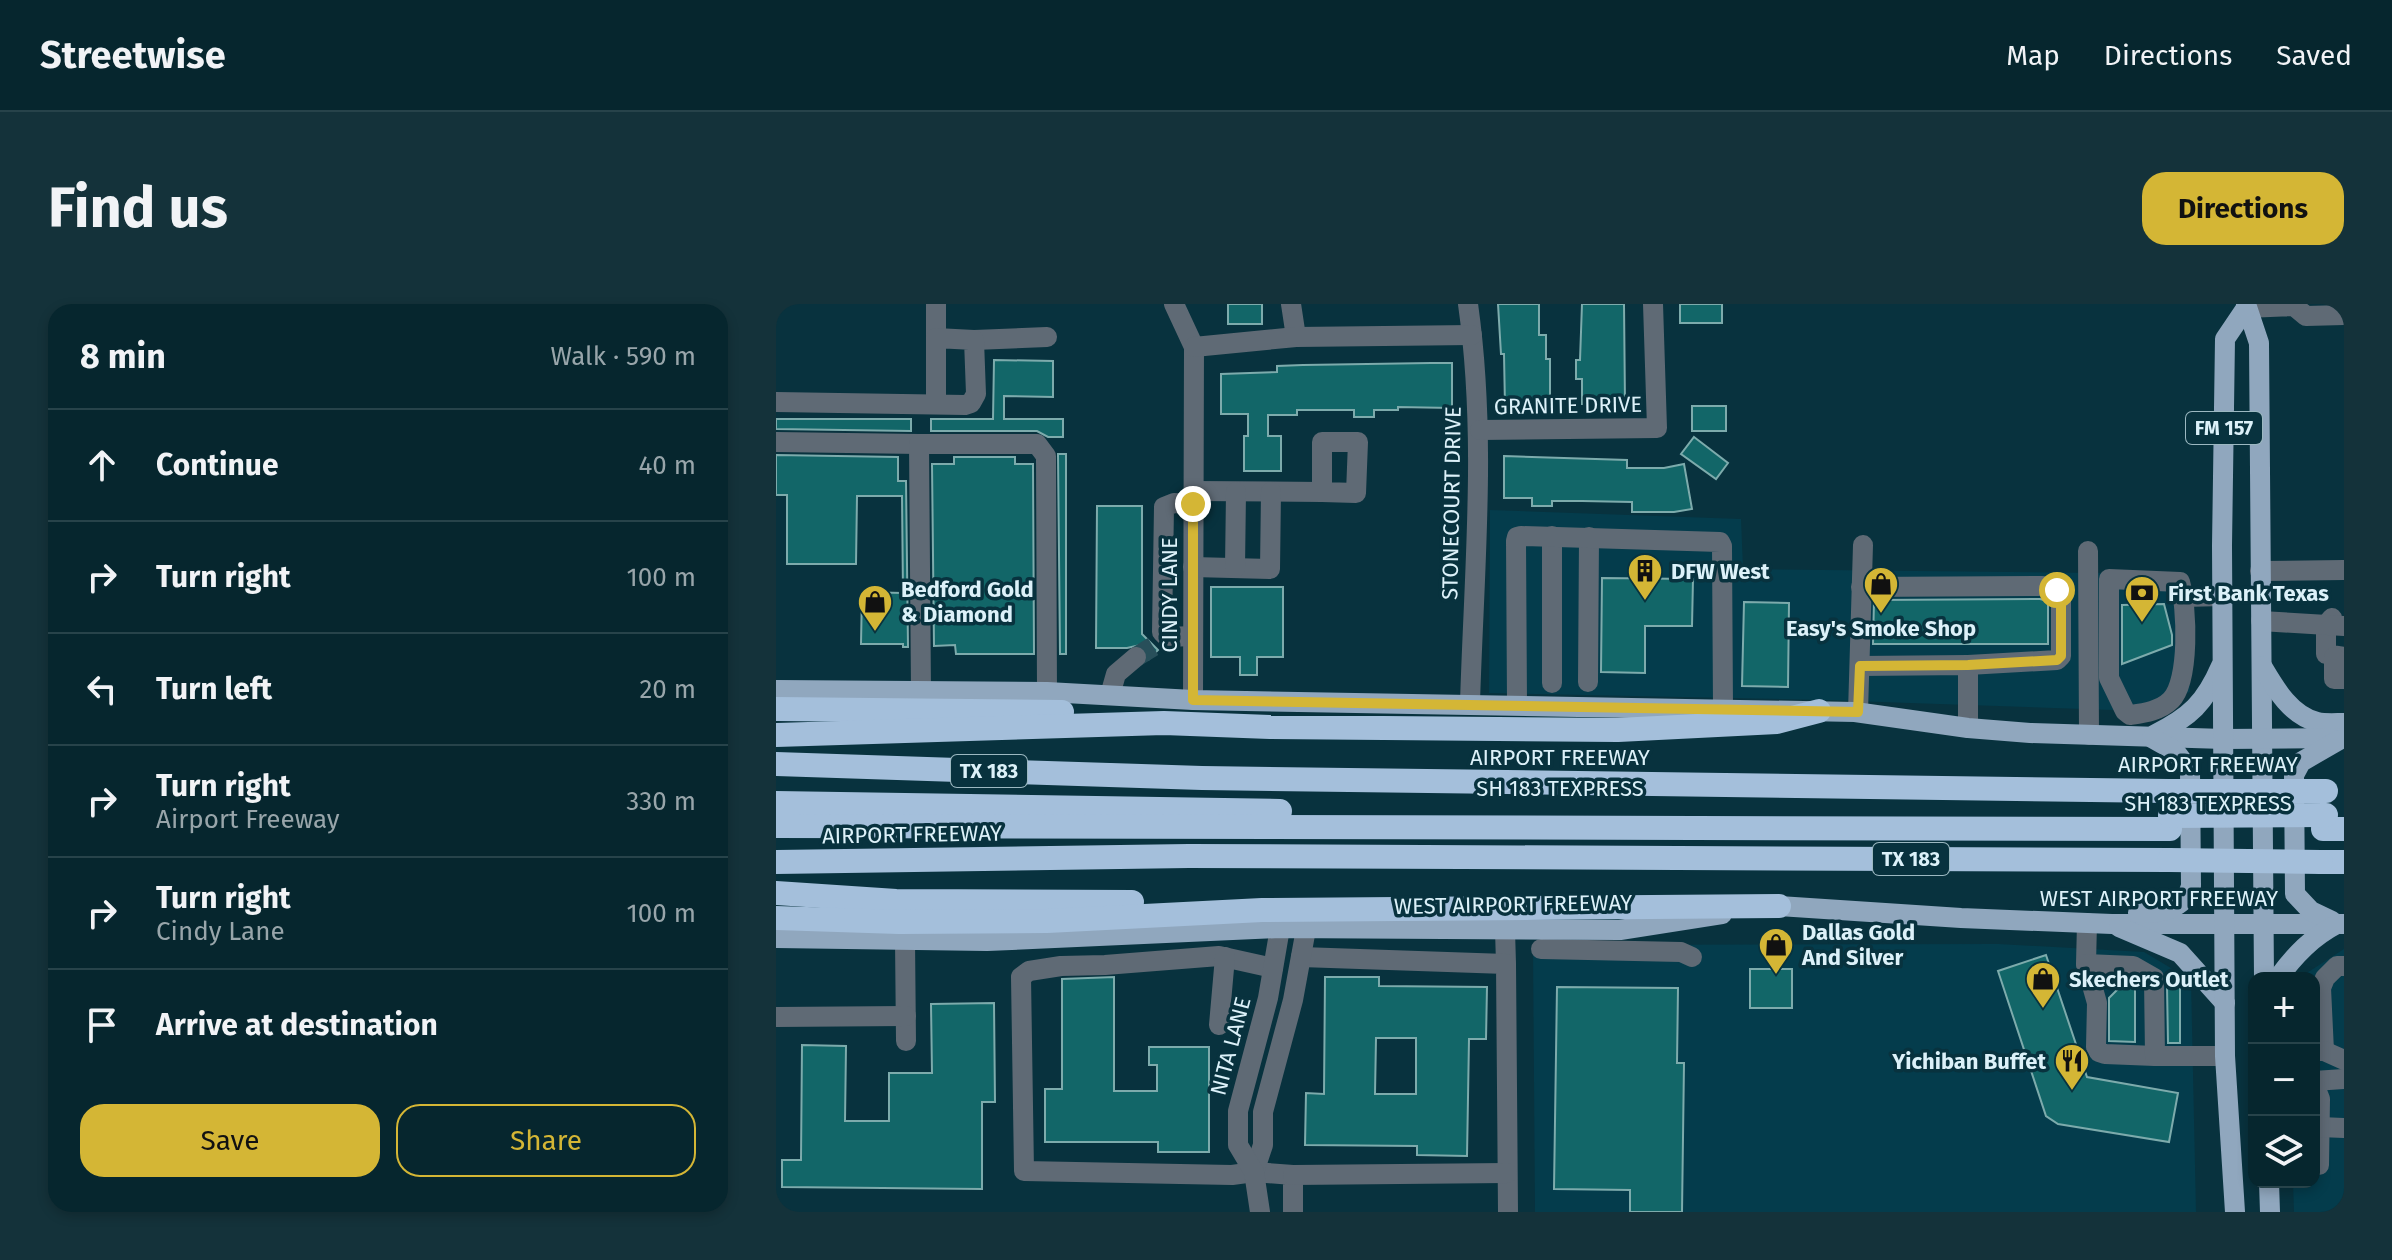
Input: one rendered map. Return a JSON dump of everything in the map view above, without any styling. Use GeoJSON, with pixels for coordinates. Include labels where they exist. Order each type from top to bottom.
{"type":"FeatureCollection","features":[{"type":"Feature","properties":{"kind":"highway"},"geometry":{"type":"LineString","coordinates":[[776,709],[1088,712],[1164,723]]}},
{"type":"Feature","properties":{"kind":"highway"},"geometry":{"type":"LineString","coordinates":[[776,735],[1164,723],[1618,730],[1777,722],[1819,711]]}},
{"type":"Feature","properties":{"kind":"highway","name":"AIRPORT FREEWAY"},"geometry":{"type":"LineString","coordinates":[[776,764],[1202,778],[2169,791],[2335,812]]}},
{"type":"Feature","properties":{"kind":"highway"},"geometry":{"type":"LineString","coordinates":[[776,786],[1115,792],[1202,778]]}},
{"type":"Feature","properties":{"kind":"highway","name":"SH 183 TEXPRESS"},"geometry":{"type":"LineString","coordinates":[[776,803],[2170,822]]}},
{"type":"Feature","properties":{"kind":"highway","name":"SH 183 TEXPRESS"},"geometry":{"type":"LineString","coordinates":[[776,826],[2170,822],[2335,812]]}},
{"type":"Feature","properties":{"kind":"highway","name":"AIRPORT FREEWAY"},"geometry":{"type":"LineString","coordinates":[[776,862],[1189,856],[2332,862]]}},
{"type":"Feature","properties":{"kind":"highway"},"geometry":{"type":"LineString","coordinates":[[776,893],[896,901],[1779,906]]}},
{"type":"Feature","properties":{"kind":"highway"},"geometry":{"type":"LineString","coordinates":[[776,918],[899,922],[1047,921],[1262,910],[1495,906]]}},
{"type":"Feature","properties":{"kind":"main road","name":"FM 157"},"geometry":{"type":"LineString","coordinates":[[2246,306],[2259,343],[2264,972]]}},
{"type":"Feature","properties":{"kind":"main road","name":"FM 157"},"geometry":{"type":"LineString","coordinates":[[2235,1212],[2225,1056],[2223,924],[2225,339],[2246,306]]}},
{"type":"Feature","properties":{"kind":"main road"},"geometry":{"type":"LineString","coordinates":[[2151,737],[2196,709],[2211,689],[2223,662]]}},
{"type":"Feature","properties":{"kind":"main road"},"geometry":{"type":"LineString","coordinates":[[2261,664],[2275,688],[2296,712],[2343,733]]}},
{"type":"Feature","properties":{"kind":"main road","name":"AIRPORT FREEWAY"},"geometry":{"type":"LineString","coordinates":[[776,690],[1047,692],[1193,700],[1858,712],[1968,728],[2089,735],[2262,739]]}},
{"type":"Feature","properties":{"kind":"main road"},"geometry":{"type":"LineString","coordinates":[[2262,739],[2343,733]]}},
{"type":"Feature","properties":{"kind":"main road"},"geometry":{"type":"LineString","coordinates":[[2340,924],[2311,911],[2295,894],[2294,775],[2301,762],[2343,733]]}},
{"type":"Feature","properties":{"kind":"main road"},"geometry":{"type":"LineString","coordinates":[[2097,923],[2120,913],[2154,913],[2176,907],[2188,897],[2191,886],[2190,771],[2175,751],[2151,737]]}},
{"type":"Feature","properties":{"kind":"main road","name":"WEST AIRPORT FREEWAY"},"geometry":{"type":"LineString","coordinates":[[776,938],[987,941],[1280,928],[1620,930],[1779,906],[2097,923],[2340,924]]}},
{"type":"Feature","properties":{"kind":"main road"},"geometry":{"type":"LineString","coordinates":[[2097,923],[2180,953],[2225,1003]]}},
{"type":"Feature","properties":{"kind":"main road"},"geometry":{"type":"LineString","coordinates":[[2283,972],[2316,935],[2340,924]]}},
{"type":"Feature","properties":{"kind":"main road"},"geometry":{"type":"LineString","coordinates":[[2269,1188],[2270,1212]]}},
{"type":"Feature","properties":{"kind":"street"},"geometry":{"type":"LineString","coordinates":[[936,304],[936,403]]}},
{"type":"Feature","properties":{"kind":"street","name":"CINDY LANE"},"geometry":{"type":"LineString","coordinates":[[1174,304],[1194,347],[1193,700]]}},
{"type":"Feature","properties":{"kind":"street"},"geometry":{"type":"LineString","coordinates":[[1291,304],[1296,337]]}},
{"type":"Feature","properties":{"kind":"street","name":"STONECOURT DRIVE"},"geometry":{"type":"LineString","coordinates":[[1468,304],[1480,430],[1479,526],[1470,703]]}},
{"type":"Feature","properties":{"kind":"street","name":"GRANITE DRIVE"},"geometry":{"type":"LineString","coordinates":[[1480,430],[1657,428],[1653,304]]}},
{"type":"Feature","properties":{"kind":"street"},"geometry":{"type":"LineString","coordinates":[[2246,306],[2294,305],[2306,316],[2344,315]]}},
{"type":"Feature","properties":{"kind":"street"},"geometry":{"type":"LineString","coordinates":[[1194,347],[1296,337],[1472,335]]}},
{"type":"Feature","properties":{"kind":"street"},"geometry":{"type":"LineString","coordinates":[[936,338],[1047,337]]}},
{"type":"Feature","properties":{"kind":"street"},"geometry":{"type":"LineString","coordinates":[[776,402],[965,405],[974,399],[974,340]]}},
{"type":"Feature","properties":{"kind":"street"},"geometry":{"type":"LineString","coordinates":[[776,442],[1037,444],[1043,449],[1046,456],[1047,692]]}},
{"type":"Feature","properties":{"kind":"street"},"geometry":{"type":"LineString","coordinates":[[919,444],[921,691]]}},
{"type":"Feature","properties":{"kind":"street"},"geometry":{"type":"LineString","coordinates":[[1235,568],[1236,492]]}},
{"type":"Feature","properties":{"kind":"street"},"geometry":{"type":"LineString","coordinates":[[1110,695],[1116,674],[1152,647],[1162,632],[1164,507],[1194,498],[1236,492],[1322,492]]}},
{"type":"Feature","properties":{"kind":"street"},"geometry":{"type":"LineString","coordinates":[[1193,567],[1270,569],[1271,492]]}},
{"type":"Feature","properties":{"kind":"street"},"geometry":{"type":"LineString","coordinates":[[1517,704],[1516,541],[1521,536],[1552,536],[1720,542],[1723,709]]}},
{"type":"Feature","properties":{"kind":"street"},"geometry":{"type":"LineString","coordinates":[[1552,536],[1552,683]]}},
{"type":"Feature","properties":{"kind":"street"},"geometry":{"type":"LineString","coordinates":[[1588,682],[1589,537]]}},
{"type":"Feature","properties":{"kind":"street"},"geometry":{"type":"LineString","coordinates":[[1858,712],[1863,545]]}},
{"type":"Feature","properties":{"kind":"street"},"geometry":{"type":"LineString","coordinates":[[2088,551],[2089,735]]}},
{"type":"Feature","properties":{"kind":"street"},"geometry":{"type":"LineString","coordinates":[[2260,571],[2344,570]]}},
{"type":"Feature","properties":{"kind":"street"},"geometry":{"type":"LineString","coordinates":[[2109,579],[2180,582],[2184,597],[2180,681],[2172,700],[2150,712],[2130,715],[2109,678],[2109,579]]}},
{"type":"Feature","properties":{"kind":"street"},"geometry":{"type":"LineString","coordinates":[[1860,666],[1968,665],[2057,660],[2061,656],[2061,597],[2057,590],[2042,586],[1861,587]]}},
{"type":"Feature","properties":{"kind":"street"},"geometry":{"type":"LineString","coordinates":[[2184,597],[2222,596]]}},
{"type":"Feature","properties":{"kind":"street"},"geometry":{"type":"LineString","coordinates":[[2261,621],[2338,623],[2326,654],[2339,657],[2334,679],[2344,679]]}},
{"type":"Feature","properties":{"kind":"street"},"geometry":{"type":"LineString","coordinates":[[1152,647],[1193,636]]}},
{"type":"Feature","properties":{"kind":"street"},"geometry":{"type":"LineString","coordinates":[[1968,665],[1968,728]]}},
{"type":"Feature","properties":{"kind":"street"},"geometry":{"type":"LineString","coordinates":[[2097,923],[2086,964],[2097,1003],[2094,1041],[2099,1052],[2225,1056]]}},
{"type":"Feature","properties":{"kind":"street","name":"NITA LANE"},"geometry":{"type":"LineString","coordinates":[[1260,1212],[1254,1172],[1238,1145],[1238,1111],[1280,928]]}},
{"type":"Feature","properties":{"kind":"street","name":"NITA LANE"},"geometry":{"type":"LineString","coordinates":[[1254,1172],[1263,1145],[1263,1112],[1293,1000],[1306,929]]}},
{"type":"Feature","properties":{"kind":"street"},"geometry":{"type":"LineString","coordinates":[[1505,930],[1508,1212]]}},
{"type":"Feature","properties":{"kind":"street"},"geometry":{"type":"LineString","coordinates":[[905,940],[906,1041]]}},
{"type":"Feature","properties":{"kind":"street"},"geometry":{"type":"LineString","coordinates":[[1541,949],[1681,952],[1692,957]]}},
{"type":"Feature","properties":{"kind":"street"},"geometry":{"type":"LineString","coordinates":[[1273,968],[1225,957],[1061,966],[1029,971],[1021,977],[1024,1171],[1232,1175],[1254,1172],[1293,1175],[1507,1173]]}},
{"type":"Feature","properties":{"kind":"street"},"geometry":{"type":"LineString","coordinates":[[1219,1025],[1225,957]]}},
{"type":"Feature","properties":{"kind":"street"},"geometry":{"type":"LineString","coordinates":[[1301,957],[1506,964]]}},
{"type":"Feature","properties":{"kind":"street"},"geometry":{"type":"LineString","coordinates":[[2086,964],[2133,966],[2154,978],[2155,1056]]}},
{"type":"Feature","properties":{"kind":"street"},"geometry":{"type":"LineString","coordinates":[[2319,1044],[2321,988],[2325,978],[2337,966],[2344,966]]}},
{"type":"Feature","properties":{"kind":"street"},"geometry":{"type":"LineString","coordinates":[[776,1017],[906,1016]]}},
{"type":"Feature","properties":{"kind":"street"},"geometry":{"type":"LineString","coordinates":[[2320,1051],[2344,1060]]}},
{"type":"Feature","properties":{"kind":"street"},"geometry":{"type":"LineString","coordinates":[[2320,1081],[2344,1079]]}},
{"type":"Feature","properties":{"kind":"street"},"geometry":{"type":"LineString","coordinates":[[2320,1127],[2344,1128]]}},
{"type":"Feature","properties":{"kind":"street"},"geometry":{"type":"LineString","coordinates":[[1293,1175],[1293,1212]]}},
{"type":"Feature","properties":{"kind":"shaded area"},"geometry":{"type":"Polygon","coordinates":[[[1490,510],[1741,519],[1743,569],[2185,574],[2190,692],[2142,711],[1489,693],[1490,510]]]}},
{"type":"Feature","properties":{"kind":"shaded area"},"geometry":{"type":"Polygon","coordinates":[[[1998,944],[2144,952],[2191,980],[2196,1212],[1535,1212],[1533,945],[1998,944]]]}},
{"type":"Feature","properties":{"kind":"shaded area"},"geometry":{"type":"Polygon","coordinates":[[[2344,949],[2344,1212],[2294,1212],[2293,1188],[2320,1188],[2320,972],[2308,972],[2344,949]]]}},
{"type":"Feature","properties":{"kind":"building"},"geometry":{"type":"Polygon","coordinates":[[[1228,304],[1262,304],[1262,324],[1228,324],[1228,304]]]}},
{"type":"Feature","properties":{"kind":"building"},"geometry":{"type":"Polygon","coordinates":[[[1498,304],[1539,304],[1539,335],[1546,335],[1546,359],[1550,359],[1550,407],[1505,407],[1504,354],[1501,354],[1498,304]]]}},
{"type":"Feature","properties":{"kind":"building"},"geometry":{"type":"Polygon","coordinates":[[[1582,304],[1624,304],[1625,404],[1582,404],[1582,379],[1576,379],[1576,360],[1580,360],[1582,304]]]}},
{"type":"Feature","properties":{"kind":"building"},"geometry":{"type":"Polygon","coordinates":[[[1680,304],[1722,304],[1722,323],[1680,323],[1680,304]]]}},
{"type":"Feature","properties":{"kind":"building"},"geometry":{"type":"Polygon","coordinates":[[[994,360],[1053,361],[1053,397],[1004,396],[1004,419],[1063,419],[1063,437],[1048,437],[1037,431],[931,431],[931,419],[993,419],[994,360]]]}},
{"type":"Feature","properties":{"kind":"building"},"geometry":{"type":"Polygon","coordinates":[[[1452,363],[1452,408],[1398,407],[1398,410],[1374,410],[1374,417],[1354,417],[1354,410],[1297,410],[1297,415],[1268,415],[1268,436],[1281,436],[1281,471],[1244,471],[1244,436],[1248,436],[1248,414],[1221,414],[1221,374],[1277,372],[1277,366],[1452,363]]]}},
{"type":"Feature","properties":{"kind":"building"},"geometry":{"type":"Polygon","coordinates":[[[1692,406],[1726,406],[1726,431],[1692,431],[1692,406]]]}},
{"type":"Feature","properties":{"kind":"building"},"geometry":{"type":"Polygon","coordinates":[[[776,419],[911,419],[911,431],[776,429],[776,419]]]}},
{"type":"Feature","properties":{"kind":"building"},"geometry":{"type":"Polygon","coordinates":[[[1694,437],[1728,463],[1716,479],[1681,454],[1694,437]]]}},
{"type":"Feature","properties":{"kind":"building"},"geometry":{"type":"Polygon","coordinates":[[[1058,454],[1066,454],[1066,654],[1060,654],[1058,454]]]}},
{"type":"Feature","properties":{"kind":"building"},"geometry":{"type":"Polygon","coordinates":[[[776,455],[898,457],[898,481],[906,481],[908,647],[903,647],[903,644],[861,644],[862,592],[903,593],[902,496],[857,496],[856,564],[787,564],[787,495],[776,495],[776,455]]]}},
{"type":"Feature","properties":{"kind":"building"},"geometry":{"type":"Polygon","coordinates":[[[1504,456],[1627,460],[1627,468],[1664,468],[1684,464],[1692,509],[1632,512],[1632,502],[1582,501],[1552,501],[1552,506],[1532,506],[1532,498],[1504,498],[1504,456]]]}},
{"type":"Feature","properties":{"kind":"building"},"geometry":{"type":"Polygon","coordinates":[[[954,457],[1015,457],[1015,464],[1033,464],[1034,654],[956,654],[955,645],[934,646],[932,464],[954,464],[954,457]]]}},
{"type":"Feature","properties":{"kind":"building"},"geometry":{"type":"Polygon","coordinates":[[[1097,506],[1142,506],[1142,634],[1158,650],[1149,659],[1146,649],[1140,645],[1096,648],[1097,506]]]}},
{"type":"Feature","properties":{"kind":"building","name":"DFW West"},"geometry":{"type":"Polygon","coordinates":[[[1602,578],[1693,579],[1692,626],[1645,626],[1645,673],[1601,672],[1602,578]]]}},
{"type":"Feature","properties":{"kind":"building"},"geometry":{"type":"Polygon","coordinates":[[[1211,587],[1283,587],[1283,657],[1257,657],[1257,675],[1240,675],[1240,657],[1211,657],[1211,587]]]}},
{"type":"Feature","properties":{"kind":"building"},"geometry":{"type":"Polygon","coordinates":[[[1874,600],[2048,601],[2048,644],[1873,644],[1874,600]]]}},
{"type":"Feature","properties":{"kind":"building"},"geometry":{"type":"Polygon","coordinates":[[[1744,602],[1789,603],[1788,687],[1742,686],[1744,602]]]}},
{"type":"Feature","properties":{"kind":"building","name":"First Bank Texas"},"geometry":{"type":"Polygon","coordinates":[[[2164,604],[2172,645],[2122,664],[2122,605],[2164,604]]]}},
{"type":"Feature","properties":{"kind":"building"},"geometry":{"type":"Polygon","coordinates":[[[2046,955],[2087,1077],[2178,1093],[2169,1142],[2058,1124],[2046,1116],[1998,971],[2046,955]]]}},
{"type":"Feature","properties":{"kind":"building"},"geometry":{"type":"Polygon","coordinates":[[[1750,969],[1792,969],[1792,1008],[1750,1008],[1750,969]]]}},
{"type":"Feature","properties":{"kind":"building"},"geometry":{"type":"Polygon","coordinates":[[[1114,977],[1114,1091],[1157,1091],[1157,1065],[1149,1065],[1149,1047],[1209,1047],[1209,1152],[1158,1152],[1158,1142],[1045,1142],[1045,1089],[1062,1089],[1062,979],[1114,977]]]}},
{"type":"Feature","properties":{"kind":"building"},"geometry":{"type":"Polygon","coordinates":[[[1325,977],[1379,977],[1379,986],[1487,987],[1486,1039],[1469,1039],[1467,1156],[1417,1155],[1417,1146],[1305,1145],[1306,1093],[1324,1094],[1325,977]],[[1376,1038],[1375,1094],[1416,1094],[1416,1038],[1376,1038]]]}},
{"type":"Feature","properties":{"kind":"building"},"geometry":{"type":"Polygon","coordinates":[[[2104,978],[2135,982],[2135,1042],[2109,1041],[2109,998],[2122,985],[2105,985],[2104,978]]]}},
{"type":"Feature","properties":{"kind":"building"},"geometry":{"type":"Polygon","coordinates":[[[2167,986],[2180,986],[2180,1043],[2168,1043],[2167,986]]]}},
{"type":"Feature","properties":{"kind":"building"},"geometry":{"type":"Polygon","coordinates":[[[1557,987],[1678,988],[1677,1063],[1684,1063],[1682,1212],[1630,1212],[1630,1190],[1554,1189],[1557,987]]]}},
{"type":"Feature","properties":{"kind":"building"},"geometry":{"type":"Polygon","coordinates":[[[994,1003],[995,1102],[982,1102],[982,1189],[782,1187],[782,1160],[801,1160],[802,1045],[846,1046],[845,1121],[889,1121],[889,1073],[932,1073],[931,1004],[994,1003]]]}},
{"type":"Feature","properties":{"kind":"tunnel"},"geometry":{"type":"LineString","coordinates":[[1136,657],[1154,646]]}},
{"type":"Feature","properties":{"kind":"place","name":"DFW West"},"geometry":{"type":"Point","coordinates":[1645,602]}},
{"type":"Feature","properties":{"kind":"place","name":"Easy's Smoke Shop"},"geometry":{"type":"Point","coordinates":[1881,615]}},
{"type":"Feature","properties":{"kind":"place","name":"First Bank Texas"},"geometry":{"type":"Point","coordinates":[2142,624]}},
{"type":"Feature","properties":{"kind":"place","name":"Bedford Gold & Diamond"},"geometry":{"type":"Point","coordinates":[875,633]}},
{"type":"Feature","properties":{"kind":"place","name":"Dallas Gold And Silver"},"geometry":{"type":"Point","coordinates":[1776,976]}},
{"type":"Feature","properties":{"kind":"place","name":"Skechers Outlet"},"geometry":{"type":"Point","coordinates":[2043,1010]}},
{"type":"Feature","properties":{"kind":"place","name":"Yichiban Buffet"},"geometry":{"type":"Point","coordinates":[2072,1092]}},
{"type":"Feature","properties":{"kind":"route"},"geometry":{"type":"LineString","coordinates":[[1193,504],[1193,700],[1858,712],[1860,666],[2057,660],[2061,656],[2061,597],[2057,590]]}}]}
